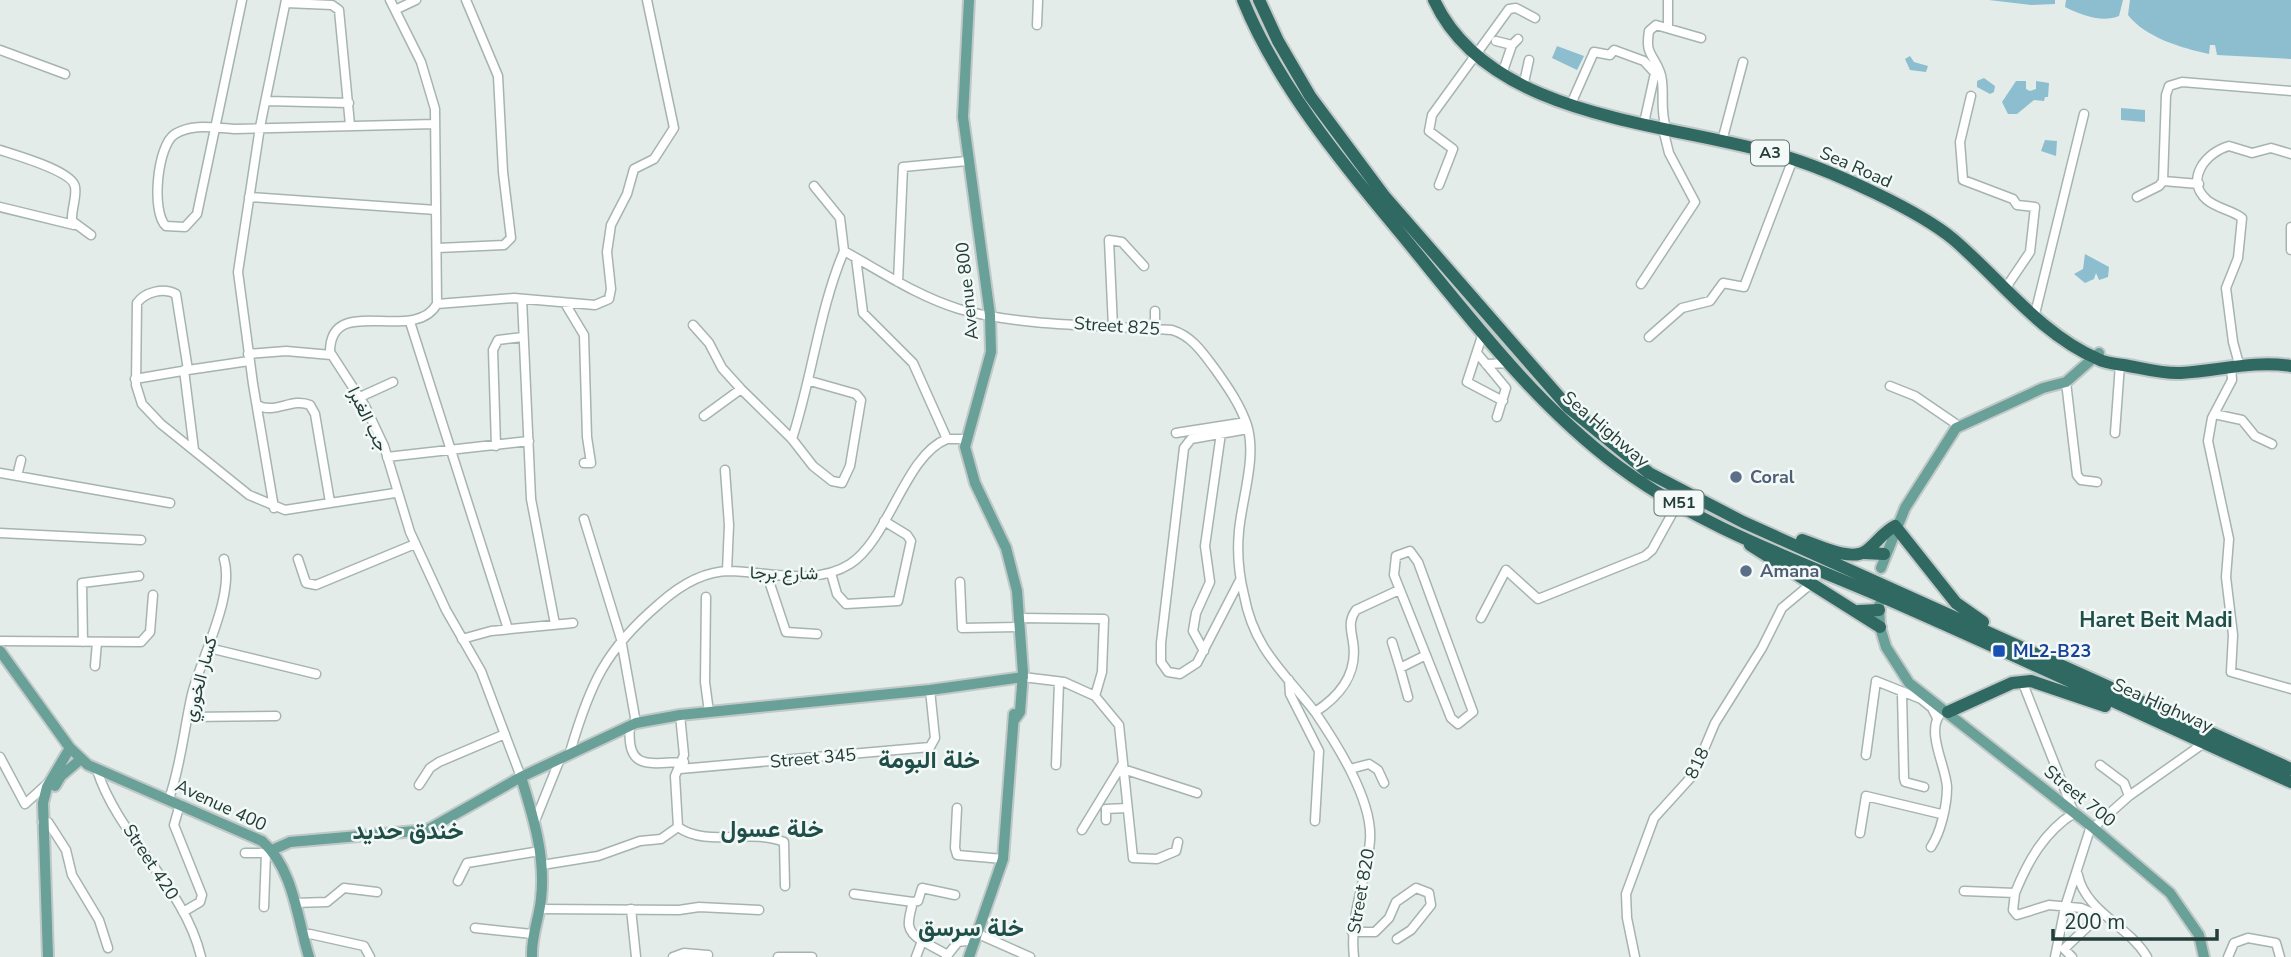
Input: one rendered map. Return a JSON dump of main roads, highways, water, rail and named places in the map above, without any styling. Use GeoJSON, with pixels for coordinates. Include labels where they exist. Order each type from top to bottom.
{"type":"FeatureCollection","features":[{"type":"Feature","properties":{"kind":"highway","name":"Sea Highway"},"geometry":{"type":"LineString","coordinates":[[1243,0],[1281,70],[1330,144],[1483,333],[1553,409],[1599,451],[1644,484],[1715,523],[2291,782]]}},
{"type":"Feature","properties":{"kind":"highway","name":"Sea Highway"},"geometry":{"type":"LineString","coordinates":[[1259,0],[1304,85],[1349,150],[1418,235],[1568,407],[1649,473],[1690,496],[2291,769]]}},
{"type":"Feature","properties":{"kind":"highway","name":"Sea Road"},"geometry":{"type":"LineString","coordinates":[[1434,0],[1445,24],[1476,54],[1502,75],[1523,87],[1571,104],[1793,159],[1899,206],[1939,229],[2034,318],[2096,358],[2172,373],[2235,363]]}},
{"type":"Feature","properties":{"kind":"highway","name":"Sea Road"},"geometry":{"type":"LineString","coordinates":[[2096,358],[2172,368],[2235,363],[2291,363]]}},
{"type":"Feature","properties":{"kind":"highway"},"geometry":{"type":"LineString","coordinates":[[1715,523],[1880,627]]}},
{"type":"Feature","properties":{"kind":"highway"},"geometry":{"type":"LineString","coordinates":[[1864,553],[1884,532],[1895,526],[1956,603],[2014,643]]}},
{"type":"Feature","properties":{"kind":"highway"},"geometry":{"type":"LineString","coordinates":[[1765,530],[1848,554],[1864,553],[1883,561]]}},
{"type":"Feature","properties":{"kind":"highway"},"geometry":{"type":"LineString","coordinates":[[1858,611],[1879,607]]}},
{"type":"Feature","properties":{"kind":"highway"},"geometry":{"type":"LineString","coordinates":[[1942,715],[2022,681],[2031,681],[2104,706],[2133,712]]}},
{"type":"Feature","properties":{"kind":"main road","name":"Avenue 800"},"geometry":{"type":"LineString","coordinates":[[969,0],[963,117],[990,315],[991,352],[966,439],[966,453],[975,483],[1011,562],[1020,623],[1022,681],[1020,712],[1015,719],[1003,859],[969,957]]}},
{"type":"Feature","properties":{"kind":"main road"},"geometry":{"type":"LineString","coordinates":[[1883,561],[1895,526],[1946,439],[1959,426],[2043,388],[2066,382],[2096,358]]}},
{"type":"Feature","properties":{"kind":"main road","name":"Street 700"},"geometry":{"type":"LineString","coordinates":[[1879,607],[1880,627],[1894,663],[1909,682],[1942,715],[2092,827],[2170,893],[2199,935],[2204,957]]}},
{"type":"Feature","properties":{"kind":"main road"},"geometry":{"type":"LineString","coordinates":[[0,651],[5,668],[67,744],[61,770],[53,783],[45,824],[48,957]]}},
{"type":"Feature","properties":{"kind":"main road"},"geometry":{"type":"LineString","coordinates":[[269,852],[290,842],[427,830],[521,776],[633,724],[680,715],[1022,681]]}},
{"type":"Feature","properties":{"kind":"main road","name":"Avenue 400"},"geometry":{"type":"LineString","coordinates":[[67,744],[81,759],[97,770],[262,842],[283,867],[309,957]]}},
{"type":"Feature","properties":{"kind":"main road"},"geometry":{"type":"LineString","coordinates":[[61,770],[81,759]]}},
{"type":"Feature","properties":{"kind":"main road"},"geometry":{"type":"LineString","coordinates":[[521,776],[535,821],[541,866],[540,908],[532,934],[532,957]]}},
{"type":"Feature","properties":{"kind":"water"},"geometry":{"type":"Polygon","coordinates":[[[1989,0],[2055,0],[2055,4],[2031,5],[1989,0]]]}},
{"type":"Feature","properties":{"kind":"water"},"geometry":{"type":"Polygon","coordinates":[[[2066,0],[2123,0],[2119,16],[2106,19],[2071,10],[2065,7],[2066,0]]]}},
{"type":"Feature","properties":{"kind":"water"},"geometry":{"type":"Polygon","coordinates":[[[2130,0],[2291,0],[2291,59],[2217,55],[2215,45],[2210,45],[2209,54],[2176,45],[2154,36],[2136,23],[2128,15],[2130,0]]]}},
{"type":"Feature","properties":{"kind":"water"},"geometry":{"type":"Polygon","coordinates":[[[1557,46],[1584,56],[1577,70],[1552,58],[1557,46]]]}},
{"type":"Feature","properties":{"kind":"water"},"geometry":{"type":"Polygon","coordinates":[[[1910,56],[1914,62],[1928,66],[1926,72],[1910,70],[1905,59],[1910,56]]]}},
{"type":"Feature","properties":{"kind":"water"},"geometry":{"type":"Polygon","coordinates":[[[1984,78],[1995,86],[1994,92],[1990,94],[1977,87],[1977,81],[1984,78]]]}},
{"type":"Feature","properties":{"kind":"water"},"geometry":{"type":"Polygon","coordinates":[[[2016,81],[2026,81],[2026,89],[2030,91],[2036,89],[2036,81],[2049,83],[2048,97],[2045,97],[2044,101],[2034,100],[2017,114],[2008,114],[2002,102],[2016,81]]]}},
{"type":"Feature","properties":{"kind":"water"},"geometry":{"type":"Polygon","coordinates":[[[2121,108],[2145,110],[2145,122],[2121,120],[2121,108]]]}},
{"type":"Feature","properties":{"kind":"water"},"geometry":{"type":"Polygon","coordinates":[[[2045,140],[2057,141],[2056,156],[2041,151],[2045,140]]]}},
{"type":"Feature","properties":{"kind":"water"},"geometry":{"type":"Polygon","coordinates":[[[2085,254],[2109,267],[2108,277],[2099,280],[2096,273],[2094,279],[2085,283],[2074,274],[2083,269],[2085,254]]]}},
{"type":"Feature","properties":{"kind":"place","name":"Coral"},"geometry":{"type":"Point","coordinates":[1736,477]}},
{"type":"Feature","properties":{"kind":"place","name":"Amana"},"geometry":{"type":"Point","coordinates":[1746,571]}},
{"type":"Feature","properties":{"kind":"place","name":"ML2-B23"},"geometry":{"type":"Point","coordinates":[1999,651]}},
{"type":"Feature","properties":{"kind":"district","name":"Haret Beit Madi"},"geometry":{"type":"Point","coordinates":[2156,620]}},
{"type":"Feature","properties":{"kind":"district","name":"خلة البومة"},"geometry":{"type":"Point","coordinates":[929,760]}},
{"type":"Feature","properties":{"kind":"district","name":"خلة عسول"},"geometry":{"type":"Point","coordinates":[772,829]}},
{"type":"Feature","properties":{"kind":"district","name":"خندق حديد"},"geometry":{"type":"Point","coordinates":[408,831]}},
{"type":"Feature","properties":{"kind":"district","name":"خلة سرسق"},"geometry":{"type":"Point","coordinates":[971,928]}}]}
